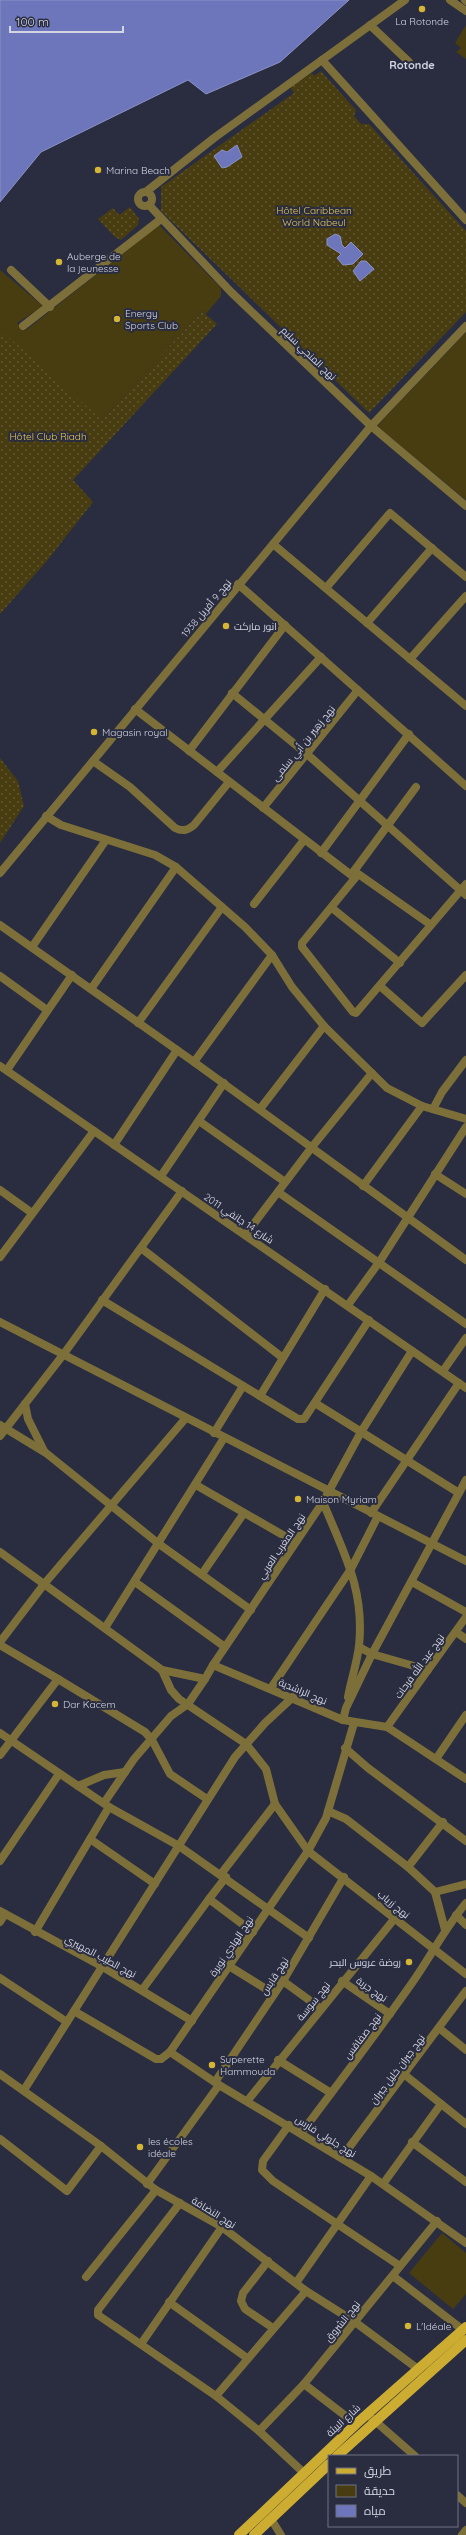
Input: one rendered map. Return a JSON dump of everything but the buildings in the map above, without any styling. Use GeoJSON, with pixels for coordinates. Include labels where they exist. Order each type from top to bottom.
{"type":"FeatureCollection","features":[{"type":"Feature","properties":{"kind":"main road","name":"شارع البيئة"},"geometry":{"type":"LineString","coordinates":[[338,2455],[371,2417],[418,2369],[465,2332]]}},
{"type":"Feature","properties":{"kind":"main road","name":"شارع البيئة"},"geometry":{"type":"LineString","coordinates":[[239,2535],[356,2424],[371,2417],[465,2332]]}},
{"type":"Feature","properties":{"kind":"main road"},"geometry":{"type":"LineString","coordinates":[[254,2535],[328,2465]]}},
{"type":"Feature","properties":{"kind":"street"},"geometry":{"type":"LineString","coordinates":[[405,0],[322,60],[466,220]]}},
{"type":"Feature","properties":{"kind":"street"},"geometry":{"type":"LineString","coordinates":[[450,0],[466,11]]}},
{"type":"Feature","properties":{"kind":"street"},"geometry":{"type":"LineString","coordinates":[[370,25],[409,62]]}},
{"type":"Feature","properties":{"kind":"street","name":"نهج المنجي سليم"},"geometry":{"type":"LineString","coordinates":[[322,60],[214,138],[147,192],[140,194],[138,201],[142,205],[149,205],[231,292],[371,426],[466,506]]}},
{"type":"Feature","properties":{"kind":"street"},"geometry":{"type":"LineString","coordinates":[[22,326],[50,307],[161,219]]}},
{"type":"Feature","properties":{"kind":"street"},"geometry":{"type":"LineString","coordinates":[[11,270],[50,307]]}},
{"type":"Feature","properties":{"kind":"street","name":"نهج 9 أفريل 1938"},"geometry":{"type":"LineString","coordinates":[[0,873],[238,584],[371,426],[466,326]]}},
{"type":"Feature","properties":{"kind":"street"},"geometry":{"type":"LineString","coordinates":[[326,588],[390,513],[466,577]]}},
{"type":"Feature","properties":{"kind":"street"},"geometry":{"type":"LineString","coordinates":[[273,544],[466,706]]}},
{"type":"Feature","properties":{"kind":"street"},"geometry":{"type":"LineString","coordinates":[[367,623],[432,548]]}},
{"type":"Feature","properties":{"kind":"street"},"geometry":{"type":"LineString","coordinates":[[238,584],[466,786]]}},
{"type":"Feature","properties":{"kind":"street"},"geometry":{"type":"LineString","coordinates":[[410,659],[466,596]]}},
{"type":"Feature","properties":{"kind":"street"},"geometry":{"type":"LineString","coordinates":[[189,751],[284,625]]}},
{"type":"Feature","properties":{"kind":"street"},"geometry":{"type":"LineString","coordinates":[[217,772],[321,657]]}},
{"type":"Feature","properties":{"kind":"street","name":"نهج زهير بن أبي سلمى"},"geometry":{"type":"LineString","coordinates":[[263,808],[308,755],[358,690]]}},
{"type":"Feature","properties":{"kind":"street"},"geometry":{"type":"LineString","coordinates":[[232,693],[266,719],[387,825],[464,890],[431,925],[380,986],[354,1013],[302,947],[332,908],[387,825],[416,787]]}},
{"type":"Feature","properties":{"kind":"street"},"geometry":{"type":"LineString","coordinates":[[136,709],[321,853],[431,925]]}},
{"type":"Feature","properties":{"kind":"street"},"geometry":{"type":"LineString","coordinates":[[321,853],[409,734]]}},
{"type":"Feature","properties":{"kind":"street"},"geometry":{"type":"LineString","coordinates":[[93,761],[130,788],[176,828],[181,830],[187,830],[194,825],[229,782]]}},
{"type":"Feature","properties":{"kind":"street"},"geometry":{"type":"LineString","coordinates":[[48,815],[61,825],[154,855],[176,867],[245,926],[272,955],[292,987],[324,1026],[387,1088],[422,1106],[466,1119]]}},
{"type":"Feature","properties":{"kind":"street"},"geometry":{"type":"LineString","coordinates":[[32,947],[106,840]]}},
{"type":"Feature","properties":{"kind":"street"},"geometry":{"type":"LineString","coordinates":[[254,904],[304,840]]}},
{"type":"Feature","properties":{"kind":"street"},"geometry":{"type":"LineString","coordinates":[[92,989],[176,867]]}},
{"type":"Feature","properties":{"kind":"street"},"geometry":{"type":"LineString","coordinates":[[138,1023],[222,907]]}},
{"type":"Feature","properties":{"kind":"street"},"geometry":{"type":"LineString","coordinates":[[332,908],[400,963]]}},
{"type":"Feature","properties":{"kind":"street"},"geometry":{"type":"LineString","coordinates":[[0,926],[178,1050],[466,1260]]}},
{"type":"Feature","properties":{"kind":"street"},"geometry":{"type":"LineString","coordinates":[[194,1062],[272,955]]}},
{"type":"Feature","properties":{"kind":"street"},"geometry":{"type":"LineString","coordinates":[[3,1068],[72,975]]}},
{"type":"Feature","properties":{"kind":"street"},"geometry":{"type":"LineString","coordinates":[[380,986],[422,1023],[466,975]]}},
{"type":"Feature","properties":{"kind":"street"},"geometry":{"type":"LineString","coordinates":[[0,976],[47,1010]]}},
{"type":"Feature","properties":{"kind":"street"},"geometry":{"type":"LineString","coordinates":[[260,1109],[324,1026]]}},
{"type":"Feature","properties":{"kind":"street"},"geometry":{"type":"LineString","coordinates":[[114,1145],[178,1050]]}},
{"type":"Feature","properties":{"kind":"street"},"geometry":{"type":"LineString","coordinates":[[433,1109],[442,1092],[466,1060]]}},
{"type":"Feature","properties":{"kind":"street","name":"شارع 14 جانفي 2011"},"geometry":{"type":"LineString","coordinates":[[3,1068],[246,1234],[463,1385]]}},
{"type":"Feature","properties":{"kind":"street"},"geometry":{"type":"LineString","coordinates":[[246,1234],[312,1147],[372,1074]]}},
{"type":"Feature","properties":{"kind":"street"},"geometry":{"type":"LineString","coordinates":[[161,1176],[224,1083]]}},
{"type":"Feature","properties":{"kind":"street"},"geometry":{"type":"LineString","coordinates":[[363,1186],[422,1106]]}},
{"type":"Feature","properties":{"kind":"street"},"geometry":{"type":"LineString","coordinates":[[198,1121],[285,1182]]}},
{"type":"Feature","properties":{"kind":"street"},"geometry":{"type":"LineString","coordinates":[[348,1305],[380,1262],[466,1127]]}},
{"type":"Feature","properties":{"kind":"street"},"geometry":{"type":"LineString","coordinates":[[0,1257],[94,1131]]}},
{"type":"Feature","properties":{"kind":"street"},"geometry":{"type":"LineString","coordinates":[[435,1174],[466,1194]]}},
{"type":"Feature","properties":{"kind":"street"},"geometry":{"type":"LineString","coordinates":[[0,1190],[32,1214]]}},
{"type":"Feature","properties":{"kind":"street"},"geometry":{"type":"LineString","coordinates":[[0,1436],[3,1427],[25,1404],[63,1355],[182,1191]]}},
{"type":"Feature","properties":{"kind":"street"},"geometry":{"type":"LineString","coordinates":[[278,1192],[380,1262],[466,1324]]}},
{"type":"Feature","properties":{"kind":"street"},"geometry":{"type":"LineString","coordinates":[[141,1248],[283,1358]]}},
{"type":"Feature","properties":{"kind":"street"},"geometry":{"type":"LineString","coordinates":[[260,1396],[325,1289]]}},
{"type":"Feature","properties":{"kind":"street"},"geometry":{"type":"LineString","coordinates":[[102,1300],[243,1386],[302,1420],[315,1403],[369,1320]]}},
{"type":"Feature","properties":{"kind":"street"},"geometry":{"type":"LineString","coordinates":[[0,1322],[185,1419],[466,1561]]}},
{"type":"Feature","properties":{"kind":"street"},"geometry":{"type":"LineString","coordinates":[[442,1371],[466,1338]]}},
{"type":"Feature","properties":{"kind":"street","name":"نهج المغرب العربي"},"geometry":{"type":"LineString","coordinates":[[35,1932],[90,1839],[106,1805],[125,1772],[171,1716],[188,1704],[206,1679],[213,1664],[323,1502],[361,1432],[412,1350]]}},
{"type":"Feature","properties":{"kind":"street"},"geometry":{"type":"LineString","coordinates":[[271,1688],[351,1569],[374,1514],[408,1459],[463,1385]]}},
{"type":"Feature","properties":{"kind":"street"},"geometry":{"type":"LineString","coordinates":[[214,1433],[243,1386]]}},
{"type":"Feature","properties":{"kind":"street"},"geometry":{"type":"LineString","coordinates":[[315,1403],[408,1459],[459,1493]]}},
{"type":"Feature","properties":{"kind":"street"},"geometry":{"type":"LineString","coordinates":[[25,1404],[33,1430],[46,1453]]}},
{"type":"Feature","properties":{"kind":"street"},"geometry":{"type":"LineString","coordinates":[[185,1419],[45,1583],[0,1643],[145,1732],[152,1740],[170,1774],[207,1799]]}},
{"type":"Feature","properties":{"kind":"street"},"geometry":{"type":"LineString","coordinates":[[3,1427],[46,1453],[159,1544],[251,1610]]}},
{"type":"Feature","properties":{"kind":"street"},"geometry":{"type":"LineString","coordinates":[[105,1628],[196,1485],[224,1438]]}},
{"type":"Feature","properties":{"kind":"street"},"geometry":{"type":"LineString","coordinates":[[346,1708],[372,1654],[466,1480]]}},
{"type":"Feature","properties":{"kind":"street"},"geometry":{"type":"LineString","coordinates":[[196,1485],[295,1542]]}},
{"type":"Feature","properties":{"kind":"street"},"geometry":{"type":"LineString","coordinates":[[323,1502],[351,1569],[360,1609],[359,1647],[343,1720]]}},
{"type":"Feature","properties":{"kind":"street"},"geometry":{"type":"LineString","coordinates":[[202,1574],[244,1512]]}},
{"type":"Feature","properties":{"kind":"street"},"geometry":{"type":"LineString","coordinates":[[0,1552],[45,1583],[162,1670],[206,1679]]}},
{"type":"Feature","properties":{"kind":"street"},"geometry":{"type":"LineString","coordinates":[[135,1582],[225,1647]]}},
{"type":"Feature","properties":{"kind":"street"},"geometry":{"type":"LineString","coordinates":[[412,1582],[466,1612]]}},
{"type":"Feature","properties":{"kind":"street","name":"نهج عبد الله فرحات"},"geometry":{"type":"LineString","coordinates":[[387,1727],[466,1617]]}},
{"type":"Feature","properties":{"kind":"street"},"geometry":{"type":"LineString","coordinates":[[456,1632],[466,1639]]}},
{"type":"Feature","properties":{"kind":"street"},"geometry":{"type":"LineString","coordinates":[[359,1647],[372,1654],[428,1670]]}},
{"type":"Feature","properties":{"kind":"street","name":"نهج الراشدية"},"geometry":{"type":"LineString","coordinates":[[213,1664],[293,1697],[343,1720],[354,1723],[387,1727]]}},
{"type":"Feature","properties":{"kind":"street"},"geometry":{"type":"LineString","coordinates":[[142,1990],[210,1899],[224,1876],[275,1804],[266,1769],[246,1744],[188,1704],[178,1699],[171,1690],[162,1670]]}},
{"type":"Feature","properties":{"kind":"street"},"geometry":{"type":"LineString","coordinates":[[0,1755],[58,1679]]}},
{"type":"Feature","properties":{"kind":"street"},"geometry":{"type":"LineString","coordinates":[[24,2090],[103,1967],[207,1799],[246,1744],[293,1697]]}},
{"type":"Feature","properties":{"kind":"street"},"geometry":{"type":"LineString","coordinates":[[436,1759],[466,1715]]}},
{"type":"Feature","properties":{"kind":"street","name":"نهج الهادي نويرة"},"geometry":{"type":"LineString","coordinates":[[170,2052],[308,1851],[328,1811],[345,1748],[354,1723]]}},
{"type":"Feature","properties":{"kind":"street"},"geometry":{"type":"LineString","coordinates":[[387,1727],[466,1779]]}},
{"type":"Feature","properties":{"kind":"street"},"geometry":{"type":"LineString","coordinates":[[0,1733],[106,1805],[179,1846],[224,1876],[309,1938]]}},
{"type":"Feature","properties":{"kind":"street"},"geometry":{"type":"LineString","coordinates":[[345,1748],[368,1768],[443,1822],[466,1841]]}},
{"type":"Feature","properties":{"kind":"street"},"geometry":{"type":"LineString","coordinates":[[78,1786],[104,1775],[125,1772]]}},
{"type":"Feature","properties":{"kind":"street"},"geometry":{"type":"LineString","coordinates":[[0,1861],[59,1774]]}},
{"type":"Feature","properties":{"kind":"street","name":"نهج زرياب"},"geometry":{"type":"LineString","coordinates":[[275,1804],[308,1851],[344,1877],[466,1974]]}},
{"type":"Feature","properties":{"kind":"street"},"geometry":{"type":"LineString","coordinates":[[328,1811],[346,1819],[408,1867],[435,1892],[445,1930]]}},
{"type":"Feature","properties":{"kind":"street"},"geometry":{"type":"LineString","coordinates":[[408,1867],[443,1822]]}},
{"type":"Feature","properties":{"kind":"street"},"geometry":{"type":"LineString","coordinates":[[90,1839],[155,1884]]}},
{"type":"Feature","properties":{"kind":"street","name":"نهج قابس"},"geometry":{"type":"LineString","coordinates":[[147,2184],[217,2083],[283,1981],[344,1877]]}},
{"type":"Feature","properties":{"kind":"street"},"geometry":{"type":"LineString","coordinates":[[435,1892],[466,1884]]}},
{"type":"Feature","properties":{"kind":"street"},"geometry":{"type":"LineString","coordinates":[[210,1899],[253,1932]]}},
{"type":"Feature","properties":{"kind":"street","name":"نهج صفاقس"},"geometry":{"type":"LineString","coordinates":[[302,2132],[436,1950],[445,1930],[466,1903]]}},
{"type":"Feature","properties":{"kind":"street"},"geometry":{"type":"LineString","coordinates":[[0,1922],[2,1913]]}},
{"type":"Feature","properties":{"kind":"street","name":"نهج الطيب المهيري"},"geometry":{"type":"LineString","coordinates":[[2,1913],[103,1967],[192,2021]]}},
{"type":"Feature","properties":{"kind":"street"},"geometry":{"type":"LineString","coordinates":[[456,1915],[466,1925]]}},
{"type":"Feature","properties":{"kind":"street","name":"نهج سوسة"},"geometry":{"type":"LineString","coordinates":[[248,2100],[320,2008],[395,1918]]}},
{"type":"Feature","properties":{"kind":"street"},"geometry":{"type":"LineString","coordinates":[[229,1966],[274,1994]]}},
{"type":"Feature","properties":{"kind":"street"},"geometry":{"type":"LineString","coordinates":[[0,1978],[67,2022]]}},
{"type":"Feature","properties":{"kind":"street"},"geometry":{"type":"LineString","coordinates":[[283,1981],[320,2008]]}},
{"type":"Feature","properties":{"kind":"street","name":"نهج جربة"},"geometry":{"type":"LineString","coordinates":[[342,1981],[390,2014]]}},
{"type":"Feature","properties":{"kind":"street","name":"نهج جبران خليل جبران"},"geometry":{"type":"LineString","coordinates":[[342,2157],[405,2075],[466,1991]]}},
{"type":"Feature","properties":{"kind":"street"},"geometry":{"type":"LineString","coordinates":[[74,2011],[156,2059],[161,2059],[170,2052]]}},
{"type":"Feature","properties":{"kind":"street"},"geometry":{"type":"LineString","coordinates":[[439,2028],[466,2050]]}},
{"type":"Feature","properties":{"kind":"street","name":"نهج جلولي فارس"},"geometry":{"type":"LineString","coordinates":[[170,2052],[217,2083],[342,2157],[466,2243]]}},
{"type":"Feature","properties":{"kind":"street"},"geometry":{"type":"LineString","coordinates":[[278,2060],[331,2093]]}},
{"type":"Feature","properties":{"kind":"street","name":"نهج النضافة"},"geometry":{"type":"LineString","coordinates":[[0,2074],[101,2146],[147,2184],[222,2227],[306,2291],[355,2322],[418,2369]]}},
{"type":"Feature","properties":{"kind":"street"},"geometry":{"type":"LineString","coordinates":[[405,2075],[466,2124]]}},
{"type":"Feature","properties":{"kind":"street"},"geometry":{"type":"LineString","coordinates":[[383,2184],[441,2104]]}},
{"type":"Feature","properties":{"kind":"street"},"geometry":{"type":"LineString","coordinates":[[289,2125],[263,2161],[262,2170],[273,2181],[337,2226],[400,2266]]}},
{"type":"Feature","properties":{"kind":"street"},"geometry":{"type":"LineString","coordinates":[[0,2139],[67,2191],[101,2146]]}},
{"type":"Feature","properties":{"kind":"street"},"geometry":{"type":"LineString","coordinates":[[412,2142],[466,2182]]}},
{"type":"Feature","properties":{"kind":"street"},"geometry":{"type":"LineString","coordinates":[[296,2283],[371,2176]]}},
{"type":"Feature","properties":{"kind":"street"},"geometry":{"type":"LineString","coordinates":[[86,2277],[156,2190]]}},
{"type":"Feature","properties":{"kind":"street"},"geometry":{"type":"LineString","coordinates":[[180,2203],[98,2310],[101,2319],[141,2344],[216,2396],[259,2431],[304,2473]]}},
{"type":"Feature","properties":{"kind":"street","name":"نهج الشروق"},"geometry":{"type":"LineString","coordinates":[[259,2431],[304,2384],[436,2221]]}},
{"type":"Feature","properties":{"kind":"street"},"geometry":{"type":"LineString","coordinates":[[141,2344],[222,2227]]}},
{"type":"Feature","properties":{"kind":"street"},"geometry":{"type":"LineString","coordinates":[[268,2261],[243,2293],[241,2301],[245,2309],[273,2328]]}},
{"type":"Feature","properties":{"kind":"street"},"geometry":{"type":"LineString","coordinates":[[393,2276],[465,2332]]}},
{"type":"Feature","properties":{"kind":"street"},"geometry":{"type":"LineString","coordinates":[[216,2396],[306,2291]]}},
{"type":"Feature","properties":{"kind":"street"},"geometry":{"type":"LineString","coordinates":[[169,2302],[247,2358]]}},
{"type":"Feature","properties":{"kind":"street"},"geometry":{"type":"LineString","coordinates":[[304,2384],[356,2424]]}},
{"type":"Feature","properties":{"kind":"street"},"geometry":{"type":"LineString","coordinates":[[371,2417],[414,2455]]}},
{"type":"Feature","properties":{"kind":"street"},"geometry":{"type":"LineString","coordinates":[[458,2496],[466,2503]]}},
{"type":"Feature","properties":{"kind":"street"},"geometry":{"type":"LineString","coordinates":[[271,2519],[281,2535]]}},
{"type":"Feature","properties":{"kind":"street"},"geometry":{"type":"LineString","coordinates":[[462,2535],[466,2530]]}},
{"type":"Feature","properties":{"kind":"green space"},"geometry":{"type":"Polygon","coordinates":[[[466,25],[466,59],[456,52],[461,48],[455,43],[466,25]]]}},
{"type":"Feature","properties":{"kind":"green space","name":"Hôtel Caribbean World Nabeul"},"geometry":{"type":"Polygon","coordinates":[[[321,71],[356,110],[354,116],[361,124],[369,124],[466,231],[466,312],[369,413],[161,211],[161,187],[294,93],[290,87],[312,73],[314,76],[321,71]]]}},
{"type":"Feature","properties":{"kind":"green space"},"geometry":{"type":"Polygon","coordinates":[[[130,207],[139,219],[138,225],[121,240],[115,237],[98,219],[113,208],[119,215],[130,207]]]}},
{"type":"Feature","properties":{"kind":"green space","name":"Energy Sports Club"},"geometry":{"type":"Polygon","coordinates":[[[159,225],[221,288],[221,296],[206,314],[202,311],[102,420],[0,339],[0,270],[43,306],[17,323],[25,331],[159,225]]]}},
{"type":"Feature","properties":{"kind":"green space","name":"Hôtel Club Riadh"},"geometry":{"type":"Polygon","coordinates":[[[202,311],[217,324],[73,480],[93,502],[46,562],[0,614],[0,339],[5,334],[102,420],[202,311]]]}},
{"type":"Feature","properties":{"kind":"green space"},"geometry":{"type":"Polygon","coordinates":[[[466,332],[466,500],[377,426],[466,332]]]}},
{"type":"Feature","properties":{"kind":"green space"},"geometry":{"type":"Polygon","coordinates":[[[0,758],[18,781],[24,806],[0,843],[0,758]]]}},
{"type":"Feature","properties":{"kind":"green space"},"geometry":{"type":"Polygon","coordinates":[[[442,2233],[466,2253],[466,2294],[453,2309],[409,2273],[442,2233]]]}},
{"type":"Feature","properties":{"kind":"water"},"geometry":{"type":"Polygon","coordinates":[[[0,0],[349,0],[280,62],[206,94],[188,80],[41,152],[0,202],[0,0]]]}},
{"type":"Feature","properties":{"kind":"water"},"geometry":{"type":"Polygon","coordinates":[[[237,145],[242,157],[227,167],[222,168],[214,156],[222,150],[227,152],[237,145]]]}},
{"type":"Feature","properties":{"kind":"water"},"geometry":{"type":"Polygon","coordinates":[[[335,234],[340,236],[342,245],[345,248],[351,242],[363,254],[353,264],[343,265],[337,258],[341,254],[327,245],[327,239],[335,234]]]}},
{"type":"Feature","properties":{"kind":"water"},"geometry":{"type":"Polygon","coordinates":[[[361,261],[366,261],[374,269],[360,281],[353,271],[361,261]]]}},
{"type":"Feature","properties":{"kind":"place","name":"La Rotonde"},"geometry":{"type":"Point","coordinates":[422,9]}},
{"type":"Feature","properties":{"kind":"place","name":"Marina Beach"},"geometry":{"type":"Point","coordinates":[98,170]}},
{"type":"Feature","properties":{"kind":"place","name":"Auberge de la jeunesse"},"geometry":{"type":"Point","coordinates":[59,262]}},
{"type":"Feature","properties":{"kind":"place","name":"Energy Sports Club"},"geometry":{"type":"Point","coordinates":[117,319]}},
{"type":"Feature","properties":{"kind":"place","name":"انور ماركت"},"geometry":{"type":"Point","coordinates":[226,626]}},
{"type":"Feature","properties":{"kind":"place","name":"Magasin royal"},"geometry":{"type":"Point","coordinates":[94,732]}},
{"type":"Feature","properties":{"kind":"place","name":"Maison Myriam"},"geometry":{"type":"Point","coordinates":[298,1499]}},
{"type":"Feature","properties":{"kind":"place","name":"Dar Kacem"},"geometry":{"type":"Point","coordinates":[55,1704]}},
{"type":"Feature","properties":{"kind":"place","name":"روضة عروس البحر"},"geometry":{"type":"Point","coordinates":[409,1962]}},
{"type":"Feature","properties":{"kind":"place","name":"Superette Hammouda"},"geometry":{"type":"Point","coordinates":[212,2065]}},
{"type":"Feature","properties":{"kind":"place","name":"les écoles idéale"},"geometry":{"type":"Point","coordinates":[140,2147]}},
{"type":"Feature","properties":{"kind":"place","name":"L'Idéale"},"geometry":{"type":"Point","coordinates":[408,2326]}},
{"type":"Feature","properties":{"kind":"district","name":"Rotonde"},"geometry":{"type":"Point","coordinates":[412,65]}}]}
